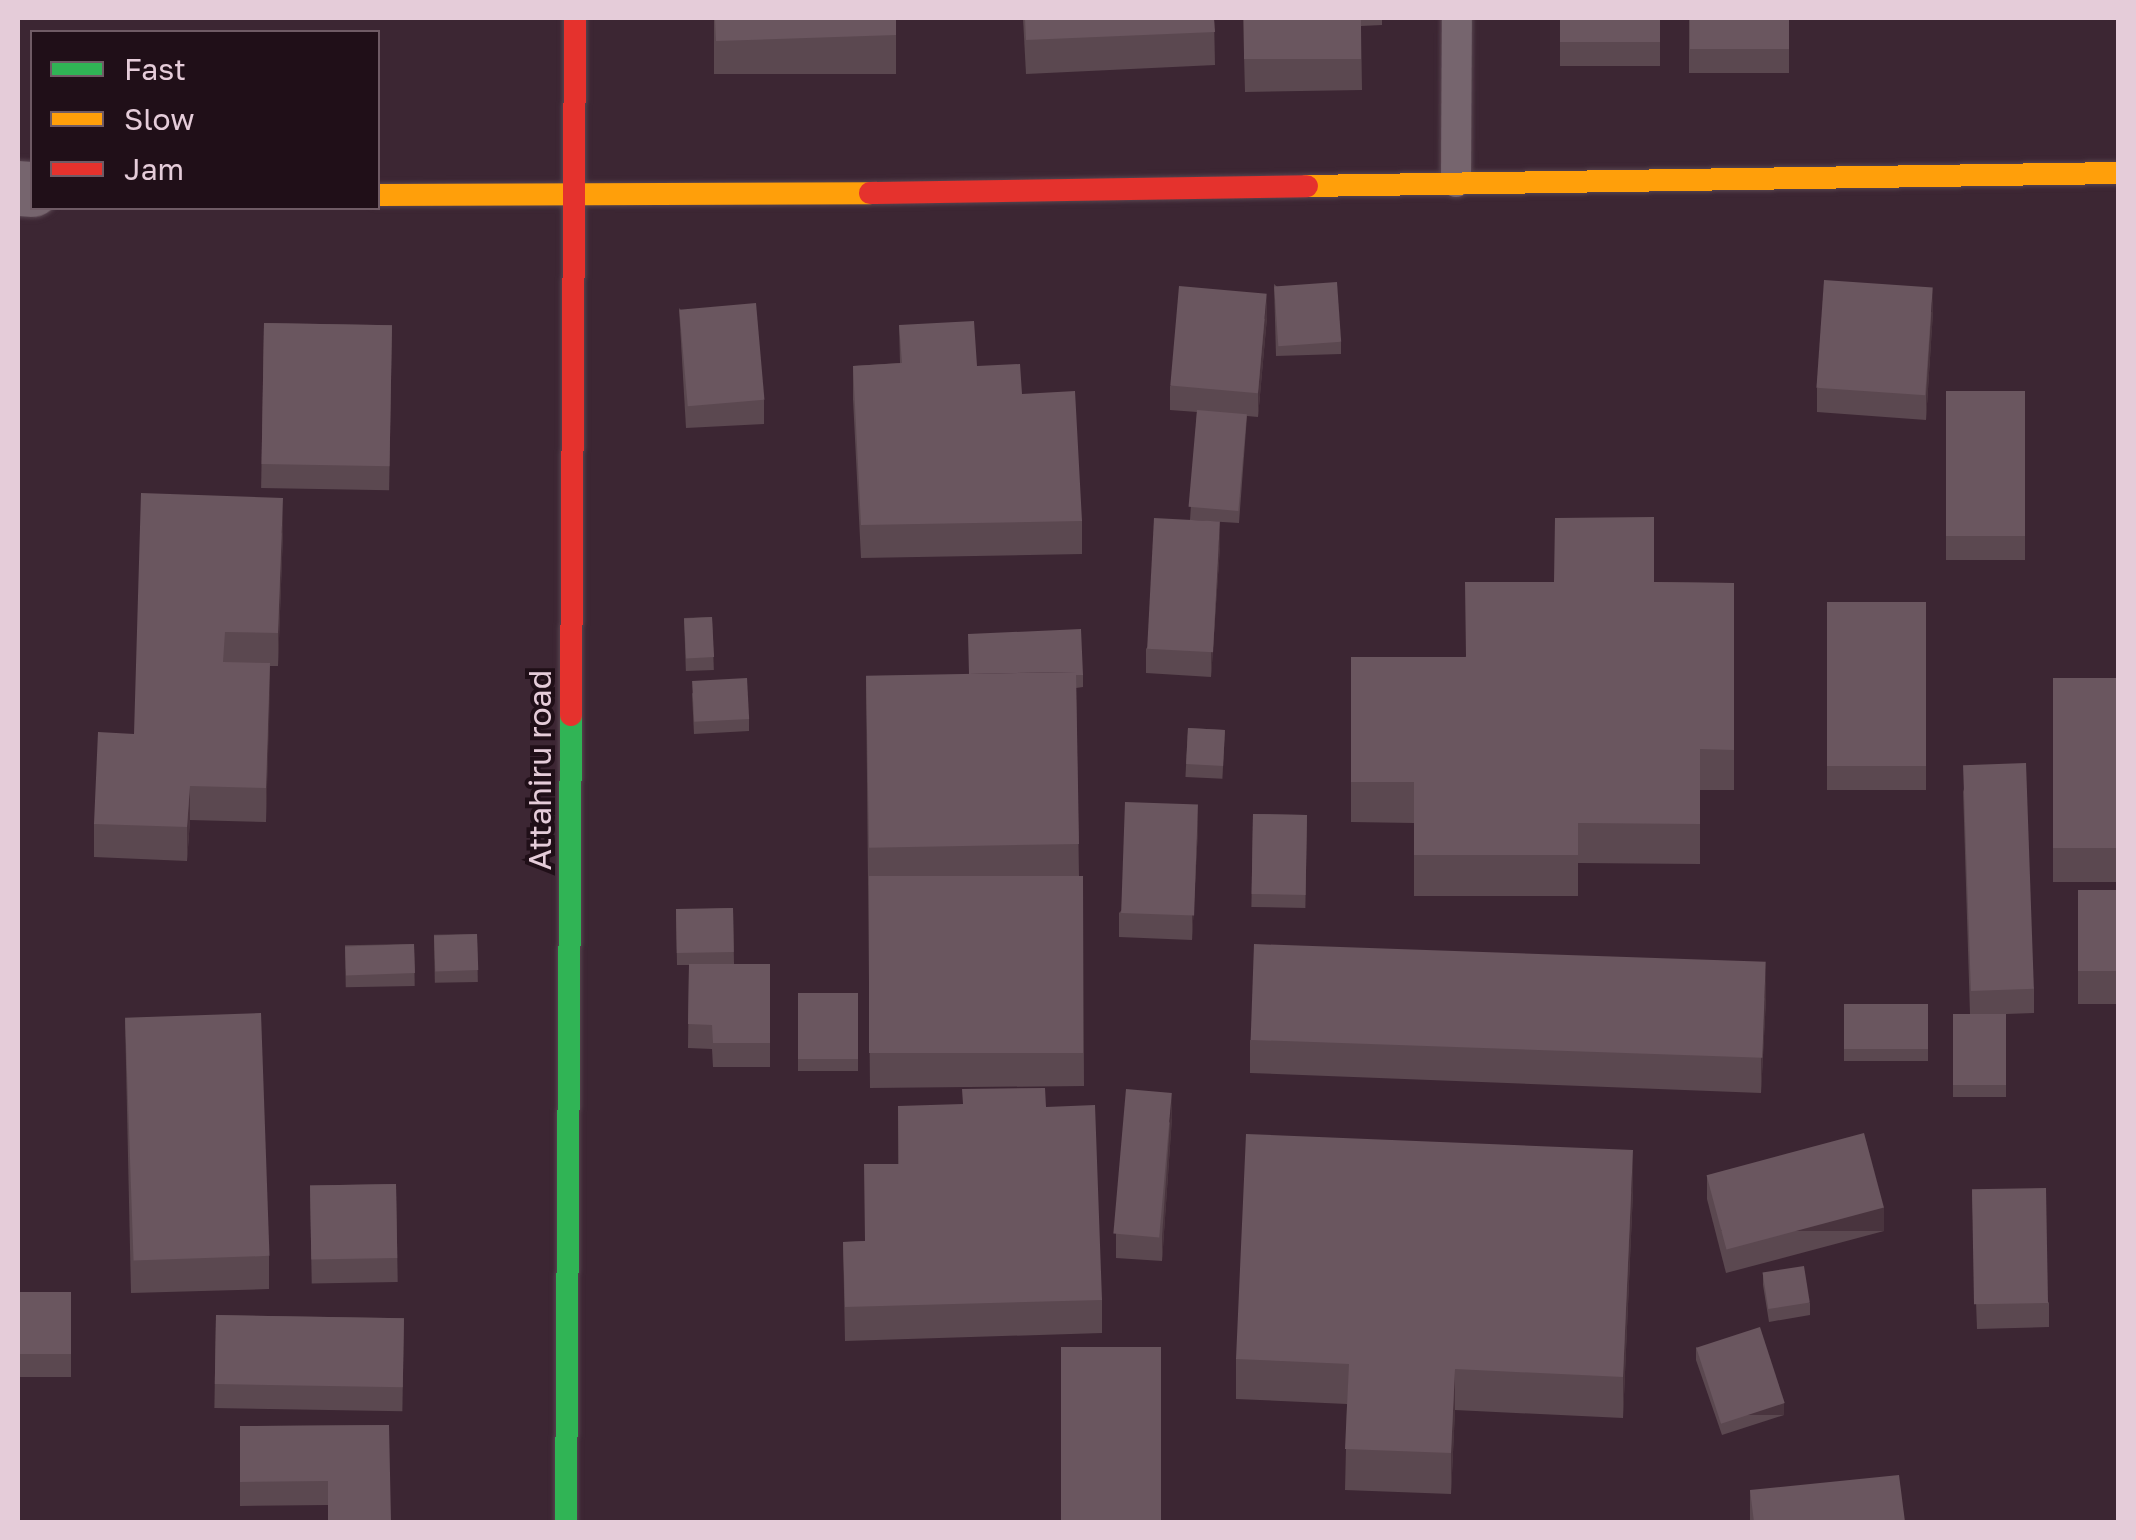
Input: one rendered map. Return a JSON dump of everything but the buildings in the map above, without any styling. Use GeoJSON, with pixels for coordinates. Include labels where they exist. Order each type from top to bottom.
{"type":"FeatureCollection","features":[{"type":"Feature","properties":{"kind":"street","name":"Attahiru road"},"geometry":{"type":"LineString","coordinates":[[566,1522],[574,18]]}},
{"type":"Feature","properties":{"kind":"street"},"geometry":{"type":"LineString","coordinates":[[380,195],[575,198],[2118,174]]}},
{"type":"Feature","properties":{"kind":"lane"},"geometry":{"type":"LineString","coordinates":[[1456,182],[1457,18]]}},
{"type":"Feature","properties":{"kind":"traffic: fast"},"geometry":{"type":"LineString","coordinates":[[566,1522],[571,715]]}},
{"type":"Feature","properties":{"kind":"traffic: slow"},"geometry":{"type":"LineString","coordinates":[[1307,186],[2118,173]]}},
{"type":"Feature","properties":{"kind":"traffic: slow"},"geometry":{"type":"LineString","coordinates":[[380,195],[870,193]]}},
{"type":"Feature","properties":{"kind":"traffic: jam"},"geometry":{"type":"LineString","coordinates":[[571,715],[575,18]]}},
{"type":"Feature","properties":{"kind":"traffic: jam"},"geometry":{"type":"LineString","coordinates":[[870,193],[1307,186]]}}]}
